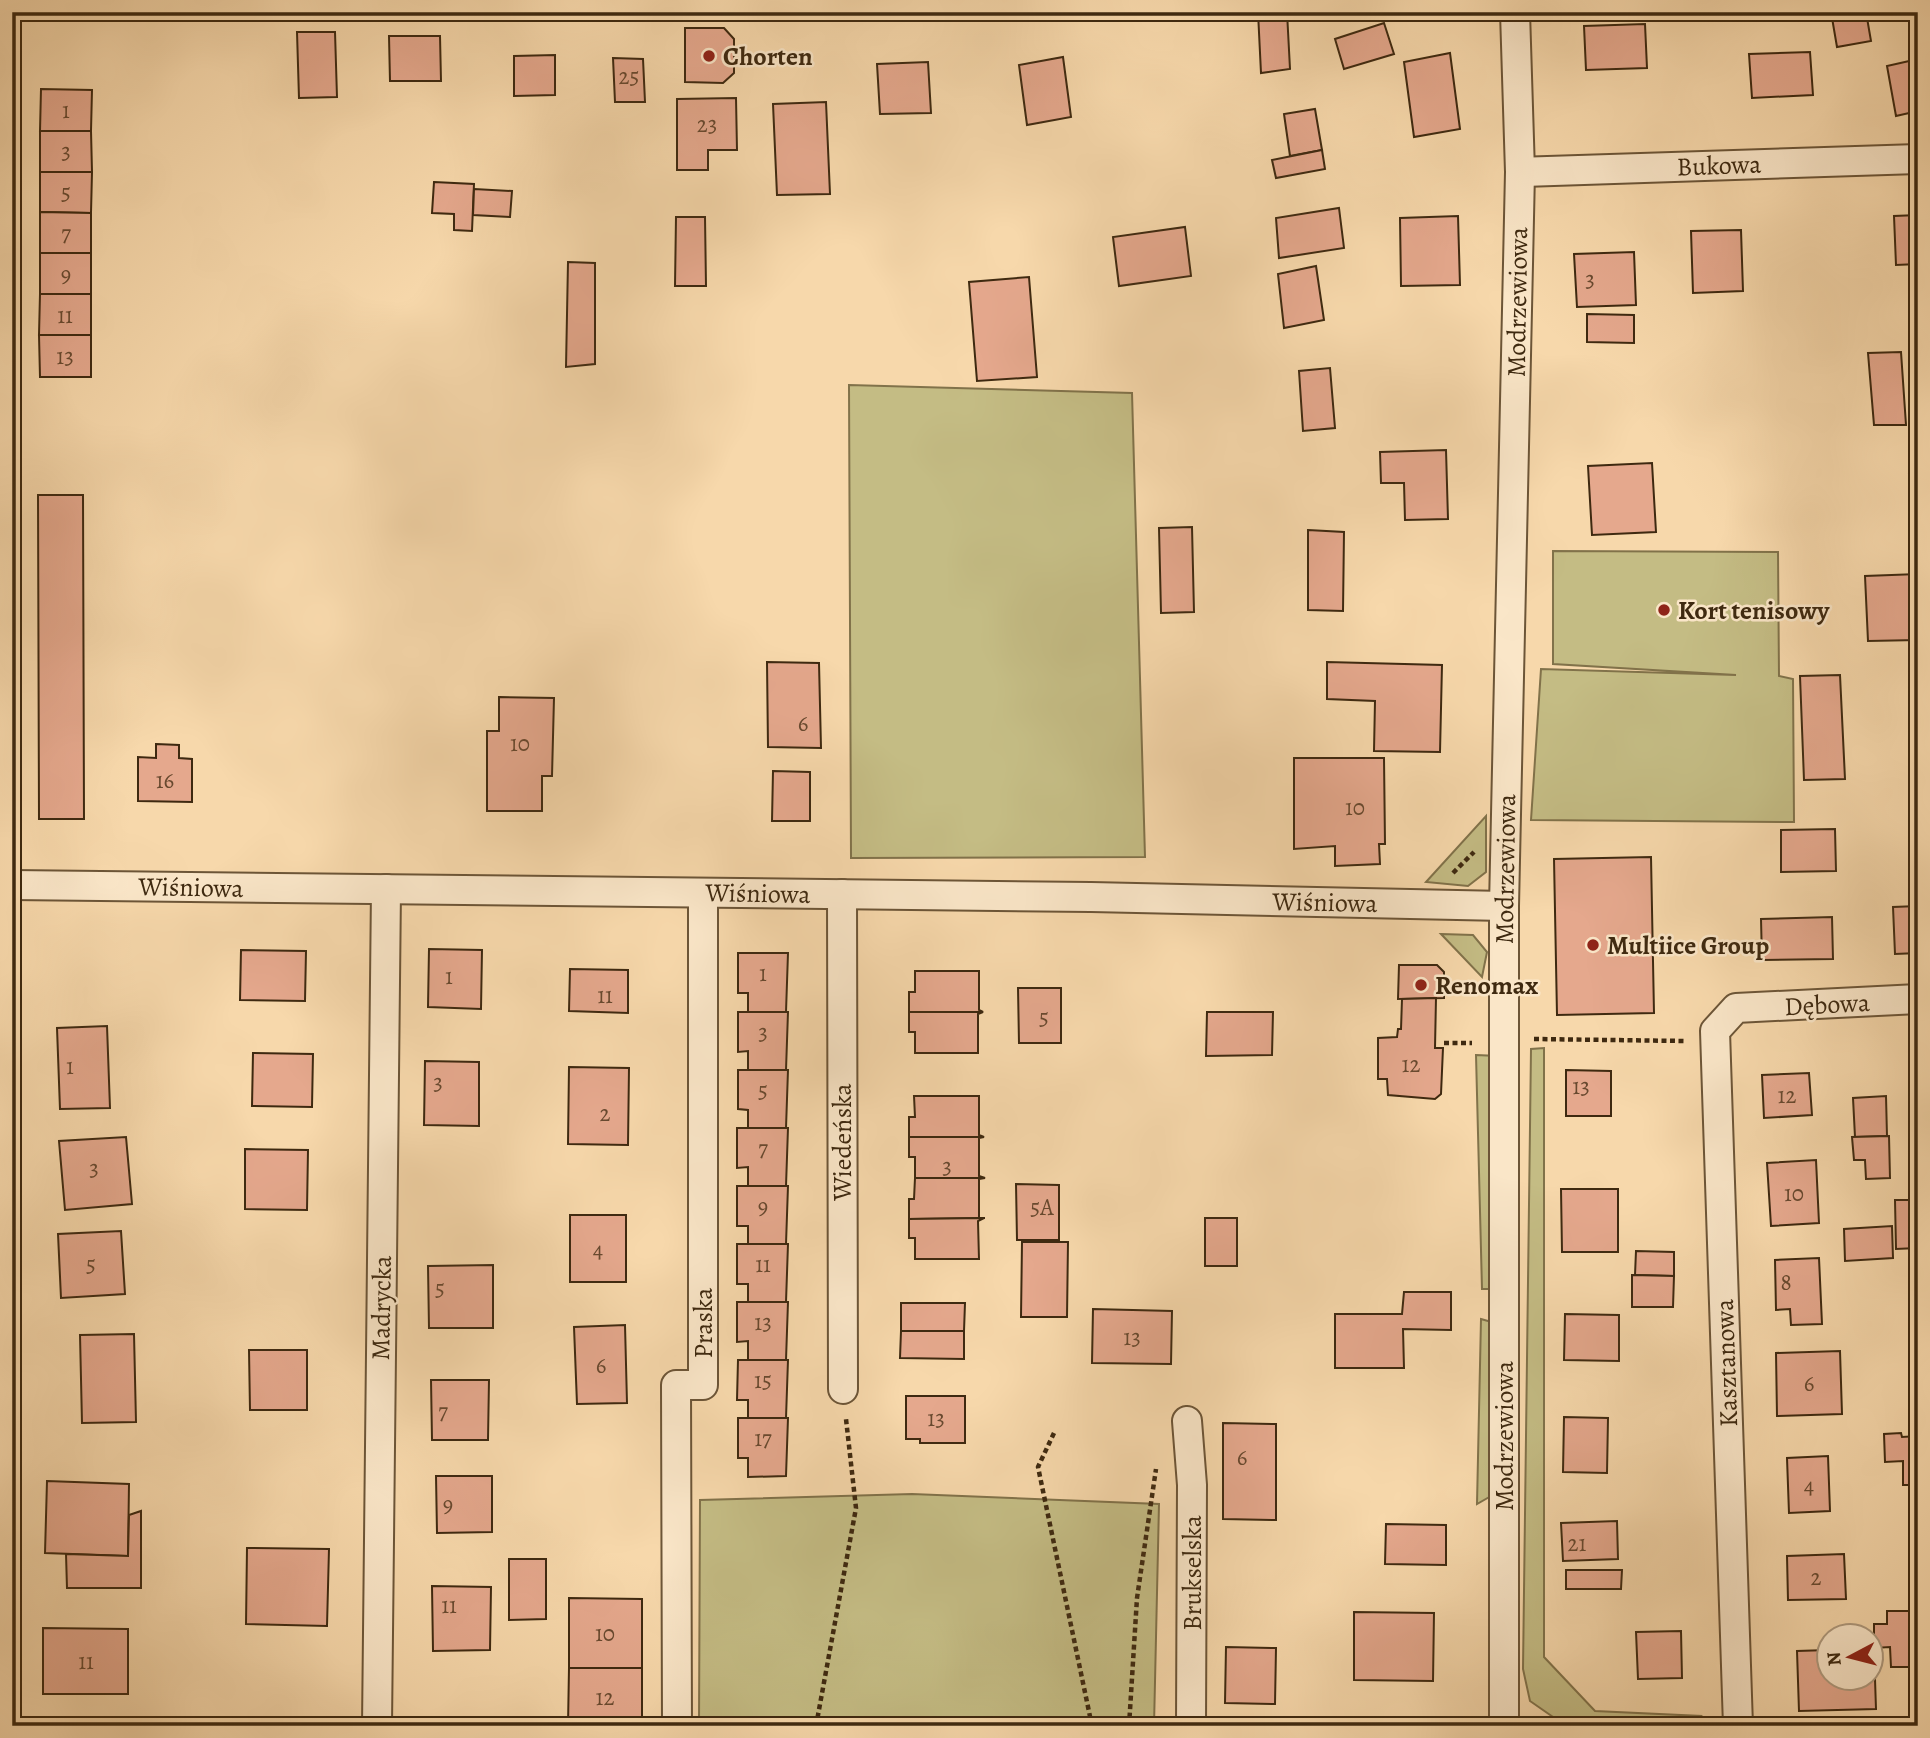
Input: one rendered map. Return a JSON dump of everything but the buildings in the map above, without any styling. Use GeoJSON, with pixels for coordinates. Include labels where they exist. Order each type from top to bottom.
{"type":"FeatureCollection","features":[{"type":"Feature","properties":{"kind":"street","name":"Modrzewiowa"},"geometry":{"type":"LineString","coordinates":[[1504,1726],[1504,906],[1520,172],[1515,12]]}},
{"type":"Feature","properties":{"kind":"street","name":"Bukowa"},"geometry":{"type":"LineString","coordinates":[[1520,172],[1918,159]]}},
{"type":"Feature","properties":{"kind":"street","name":"Wiśniowa"},"geometry":{"type":"LineString","coordinates":[[12,884],[842,894],[1504,906]]}},
{"type":"Feature","properties":{"kind":"street","name":"Madrycka"},"geometry":{"type":"LineString","coordinates":[[377,1726],[386,889]]}},
{"type":"Feature","properties":{"kind":"street","name":"Praska"},"geometry":{"type":"LineString","coordinates":[[677,1726],[676,1385],[704,1385],[703,893]]}},
{"type":"Feature","properties":{"kind":"street","name":"Wiedeńska"},"geometry":{"type":"LineString","coordinates":[[842,894],[843,1389]]}},
{"type":"Feature","properties":{"kind":"street","name":"Dębowa"},"geometry":{"type":"LineString","coordinates":[[1736,1008],[1918,999]]}},
{"type":"Feature","properties":{"kind":"street","name":"Kasztanowa"},"geometry":{"type":"LineString","coordinates":[[1736,1008],[1715,1031],[1738,1726]]}},
{"type":"Feature","properties":{"kind":"street","name":"Brukselska"},"geometry":{"type":"LineString","coordinates":[[1187,1421],[1192,1485],[1191,1726]]}},
{"type":"Feature","properties":{"kind":"path"},"geometry":{"type":"LineString","coordinates":[[1446,880],[1475,851]]}},
{"type":"Feature","properties":{"kind":"path"},"geometry":{"type":"LineString","coordinates":[[1529,1039],[1698,1041]]}},
{"type":"Feature","properties":{"kind":"path"},"geometry":{"type":"LineString","coordinates":[[816,1726],[856,1508],[843,1389]]}},
{"type":"Feature","properties":{"kind":"path"},"geometry":{"type":"LineString","coordinates":[[1054,1433],[1038,1467],[1092,1726]]}},
{"type":"Feature","properties":{"kind":"path"},"geometry":{"type":"LineString","coordinates":[[1129,1726],[1137,1598],[1158,1456]]}},
{"type":"Feature","properties":{"kind":"shaded area"},"geometry":{"type":"Polygon","coordinates":[[[849,385],[1132,393],[1145,857],[851,858],[849,385]]]}},
{"type":"Feature","properties":{"kind":"shaded area"},"geometry":{"type":"Polygon","coordinates":[[[1553,551],[1778,552],[1779,676],[1793,679],[1794,822],[1531,820],[1541,669],[1736,675],[1553,664],[1553,551]]]}},
{"type":"Feature","properties":{"kind":"shaded area"},"geometry":{"type":"Polygon","coordinates":[[[1486,816],[1486,872],[1468,886],[1426,882],[1486,816]]]}},
{"type":"Feature","properties":{"kind":"shaded area"},"geometry":{"type":"Polygon","coordinates":[[[1441,934],[1473,935],[1487,952],[1482,977],[1441,934]]]}},
{"type":"Feature","properties":{"kind":"shaded area"},"geometry":{"type":"Polygon","coordinates":[[[1544,1048],[1544,1657],[1595,1711],[1701,1716],[1695,1726],[1556,1719],[1530,1701],[1523,1669],[1531,1049],[1544,1048]]]}},
{"type":"Feature","properties":{"kind":"shaded area"},"geometry":{"type":"Polygon","coordinates":[[[1476,1055],[1498,1056],[1496,1289],[1482,1289],[1476,1055]]]}},
{"type":"Feature","properties":{"kind":"shaded area"},"geometry":{"type":"Polygon","coordinates":[[[1481,1319],[1495,1323],[1491,1496],[1477,1504],[1481,1319]]]}},
{"type":"Feature","properties":{"kind":"shaded area"},"geometry":{"type":"Polygon","coordinates":[[[912,1494],[1159,1504],[1154,1726],[699,1726],[700,1500],[912,1494]]]}},
{"type":"Feature","properties":{"kind":"place","name":"Chorten"},"geometry":{"type":"Point","coordinates":[709,56]}},
{"type":"Feature","properties":{"kind":"place","name":"Kort tenisowy"},"geometry":{"type":"Point","coordinates":[1664,610]}},
{"type":"Feature","properties":{"kind":"place","name":"Multiice Group"},"geometry":{"type":"Point","coordinates":[1593,945]}},
{"type":"Feature","properties":{"kind":"place","name":"Renomax"},"geometry":{"type":"Point","coordinates":[1421,985]}}]}
